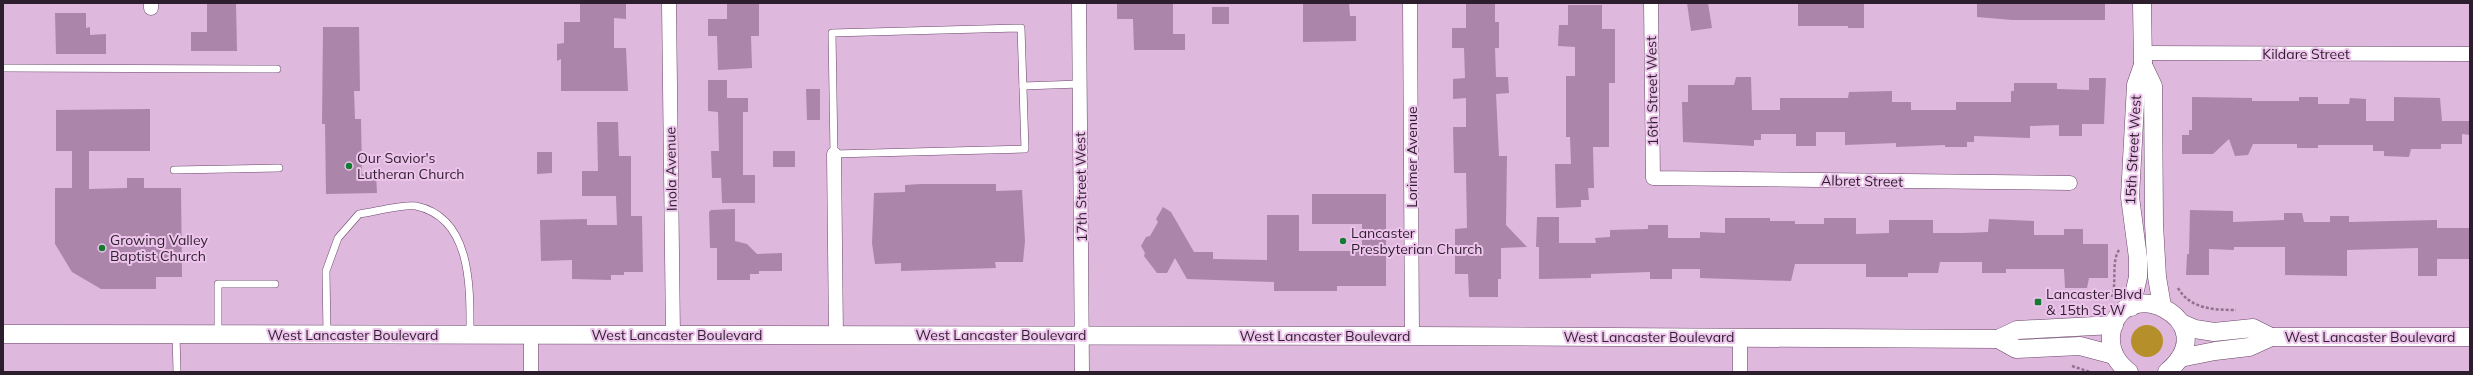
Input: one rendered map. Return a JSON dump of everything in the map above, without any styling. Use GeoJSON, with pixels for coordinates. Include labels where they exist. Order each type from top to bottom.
{"type":"FeatureCollection","features":[{"type":"Feature","properties":{"kind":"street","name":"Inola Avenue"},"geometry":{"type":"LineString","coordinates":[[669,3],[673,336]]}},
{"type":"Feature","properties":{"kind":"street","name":"17th Street West"},"geometry":{"type":"LineString","coordinates":[[1079,3],[1082,372]]}},
{"type":"Feature","properties":{"kind":"street","name":"Lorimer Avenue"},"geometry":{"type":"LineString","coordinates":[[1410,3],[1412,336]]}},
{"type":"Feature","properties":{"kind":"street","name":"16th Street West"},"geometry":{"type":"LineString","coordinates":[[1651,3],[1653,178]]}},
{"type":"Feature","properties":{"kind":"street","name":"15th Street West"},"geometry":{"type":"LineString","coordinates":[[2131,307],[2138,277],[2138,258],[2130,197],[2136,85],[2143,59],[2142,3]]}},
{"type":"Feature","properties":{"kind":"street","name":"Kildare Street"},"geometry":{"type":"LineString","coordinates":[[2143,59],[2470,54]]}},
{"type":"Feature","properties":{"kind":"street","name":"15th Street West"},"geometry":{"type":"LineString","coordinates":[[2143,59],[2153,86],[2154,231],[2157,277],[2162,306]]}},
{"type":"Feature","properties":{"kind":"street"},"geometry":{"type":"LineString","coordinates":[[834,154],[836,336]]}},
{"type":"Feature","properties":{"kind":"street","name":"Albret Street"},"geometry":{"type":"LineString","coordinates":[[1653,178],[2070,184]]}},
{"type":"Feature","properties":{"kind":"street"},"geometry":{"type":"LineString","coordinates":[[2129,372],[2114,355],[2111,346],[2114,324],[2124,311],[2141,304],[2162,306],[2181,323],[2185,334],[2184,347],[2180,358],[2167,372]]}},
{"type":"Feature","properties":{"kind":"street","name":"West Lancaster Boulevard"},"geometry":{"type":"LineString","coordinates":[[2181,323],[2195,329],[2214,332],[2253,328],[2271,337]]}},
{"type":"Feature","properties":{"kind":"street","name":"West Lancaster Boulevard"},"geometry":{"type":"LineString","coordinates":[[3,334],[673,336],[1082,335],[1998,339],[2017,330],[2080,328],[2114,324]]}},
{"type":"Feature","properties":{"kind":"street"},"geometry":{"type":"LineString","coordinates":[[530,335],[531,372]]}},
{"type":"Feature","properties":{"kind":"street","name":"West Lancaster Boulevard"},"geometry":{"type":"LineString","coordinates":[[2180,358],[2215,351],[2249,347],[2271,337],[2470,337]]}},
{"type":"Feature","properties":{"kind":"street"},"geometry":{"type":"LineString","coordinates":[[1740,338],[1740,372]]}},
{"type":"Feature","properties":{"kind":"street","name":"West Lancaster Boulevard"},"geometry":{"type":"LineString","coordinates":[[1998,339],[2016,349],[2080,346],[2114,355]]}},
{"type":"Feature","properties":{"kind":"lane"},"geometry":{"type":"LineString","coordinates":[[1021,28],[1023,86],[1025,149],[834,154],[832,33],[1021,28]]}},
{"type":"Feature","properties":{"kind":"lane"},"geometry":{"type":"LineString","coordinates":[[3,68],[277,69]]}},
{"type":"Feature","properties":{"kind":"lane"},"geometry":{"type":"LineString","coordinates":[[1023,86],[1080,84]]}},
{"type":"Feature","properties":{"kind":"lane"},"geometry":{"type":"LineString","coordinates":[[174,170],[279,168]]}},
{"type":"Feature","properties":{"kind":"lane"},"geometry":{"type":"LineString","coordinates":[[327,335],[326,271],[338,238],[359,214],[415,206],[436,213],[459,238],[470,286],[470,335]]}},
{"type":"Feature","properties":{"kind":"lane"},"geometry":{"type":"LineString","coordinates":[[218,334],[218,284],[275,284]]}},
{"type":"Feature","properties":{"kind":"lane"},"geometry":{"type":"LineString","coordinates":[[176,334],[177,372]]}},
{"type":"Feature","properties":{"kind":"path"},"geometry":{"type":"LineString","coordinates":[[2109,301],[2115,288],[2116,256]]}},
{"type":"Feature","properties":{"kind":"path"},"geometry":{"type":"LineString","coordinates":[[2176,286],[2186,298],[2205,308],[2240,310]]}},
{"type":"Feature","properties":{"kind":"path"},"geometry":{"type":"LineString","coordinates":[[2076,366],[2090,372]]}},
{"type":"Feature","properties":{"kind":"shaded area"},"geometry":{"type":"Polygon","coordinates":[[[2144,325],[2150,325],[2159,329],[2163,341],[2159,353],[2150,357],[2144,357],[2135,353],[2131,344],[2131,338],[2135,329],[2144,325]]]}},
{"type":"Feature","properties":{"kind":"building"},"geometry":{"type":"Polygon","coordinates":[[[207,3],[236,3],[237,51],[191,51],[191,32],[207,32],[207,3]]]}},
{"type":"Feature","properties":{"kind":"building"},"geometry":{"type":"Polygon","coordinates":[[[580,3],[626,3],[626,19],[614,18],[614,48],[626,48],[628,91],[561,91],[561,59],[557,61],[557,44],[564,43],[564,22],[580,22],[580,3]]]}},
{"type":"Feature","properties":{"kind":"building"},"geometry":{"type":"Polygon","coordinates":[[[727,3],[759,3],[759,36],[751,36],[752,68],[718,70],[717,36],[708,36],[708,19],[727,19],[727,3]]]}},
{"type":"Feature","properties":{"kind":"building"},"geometry":{"type":"Polygon","coordinates":[[[1117,3],[1173,3],[1173,34],[1185,34],[1185,50],[1134,50],[1133,19],[1117,19],[1117,3]]]}},
{"type":"Feature","properties":{"kind":"building"},"geometry":{"type":"Polygon","coordinates":[[[1303,3],[1349,3],[1350,16],[1356,16],[1356,41],[1303,42],[1303,3]]]}},
{"type":"Feature","properties":{"kind":"building"},"geometry":{"type":"Polygon","coordinates":[[[1687,3],[1708,3],[1712,28],[1691,31],[1687,3]]]}},
{"type":"Feature","properties":{"kind":"building"},"geometry":{"type":"Polygon","coordinates":[[[1798,3],[1864,3],[1864,28],[1848,28],[1848,26],[1798,26],[1798,3]]]}},
{"type":"Feature","properties":{"kind":"building"},"geometry":{"type":"Polygon","coordinates":[[[1977,3],[2105,3],[2105,20],[2012,20],[1977,17],[1977,3]]]}},
{"type":"Feature","properties":{"kind":"building"},"geometry":{"type":"Polygon","coordinates":[[[1466,4],[1495,4],[1495,22],[1499,22],[1499,48],[1495,48],[1496,77],[1508,77],[1509,93],[1496,94],[1499,156],[1507,156],[1506,225],[1527,247],[1501,248],[1501,279],[1498,279],[1498,297],[1469,297],[1468,274],[1455,274],[1455,229],[1467,228],[1466,173],[1454,173],[1453,127],[1466,127],[1466,98],[1453,99],[1453,79],[1465,78],[1464,48],[1452,48],[1452,28],[1466,28],[1466,4]]]}},
{"type":"Feature","properties":{"kind":"building"},"geometry":{"type":"Polygon","coordinates":[[[1568,5],[1602,5],[1602,29],[1615,29],[1615,83],[1609,83],[1609,147],[1593,147],[1594,188],[1588,188],[1589,200],[1581,200],[1581,207],[1556,208],[1555,164],[1571,164],[1570,137],[1566,137],[1566,76],[1575,76],[1575,47],[1558,46],[1559,25],[1568,25],[1568,5]]]}},
{"type":"Feature","properties":{"kind":"building"},"geometry":{"type":"Polygon","coordinates":[[[1212,7],[1229,7],[1229,24],[1212,24],[1212,7]]]}},
{"type":"Feature","properties":{"kind":"building"},"geometry":{"type":"Polygon","coordinates":[[[55,13],[86,13],[86,28],[90,27],[90,35],[106,34],[106,54],[56,54],[55,13]]]}},
{"type":"Feature","properties":{"kind":"building"},"geometry":{"type":"Polygon","coordinates":[[[323,27],[359,27],[360,91],[354,91],[355,119],[361,119],[362,174],[376,174],[377,193],[326,194],[325,124],[322,124],[323,27]]]}},
{"type":"Feature","properties":{"kind":"building"},"geometry":{"type":"Polygon","coordinates":[[[1736,77],[1751,77],[1752,110],[1780,110],[1780,98],[1848,98],[1849,92],[1892,91],[1892,102],[1911,102],[1911,110],[1956,110],[1956,102],[2011,102],[2011,91],[2014,91],[2014,83],[2057,83],[2057,89],[2089,90],[2089,78],[2106,78],[2104,124],[2082,124],[2082,136],[2059,136],[2059,125],[2030,126],[2030,138],[1974,136],[1974,142],[1967,142],[1967,147],[1945,147],[1945,145],[1896,147],[1896,143],[1845,145],[1845,132],[1816,132],[1816,146],[1796,146],[1796,134],[1761,134],[1761,140],[1754,140],[1754,146],[1683,142],[1682,102],[1688,102],[1688,85],[1734,85],[1736,77]]]}},
{"type":"Feature","properties":{"kind":"building"},"geometry":{"type":"Polygon","coordinates":[[[708,80],[727,80],[727,98],[748,98],[748,112],[743,112],[743,175],[755,175],[755,203],[722,203],[721,178],[712,178],[711,151],[719,151],[718,112],[708,111],[708,80]]]}},
{"type":"Feature","properties":{"kind":"building"},"geometry":{"type":"Polygon","coordinates":[[[806,89],[820,89],[820,120],[807,120],[806,89]]]}},
{"type":"Feature","properties":{"kind":"building"},"geometry":{"type":"Polygon","coordinates":[[[2192,97],[2252,98],[2252,101],[2299,101],[2299,97],[2318,97],[2318,104],[2349,104],[2350,98],[2366,99],[2366,121],[2394,121],[2394,97],[2440,98],[2442,121],[2470,121],[2470,135],[2462,134],[2462,144],[2441,144],[2441,149],[2411,149],[2409,157],[2384,156],[2384,151],[2373,151],[2373,145],[2318,145],[2318,148],[2297,148],[2297,144],[2253,144],[2248,155],[2235,156],[2229,139],[2213,154],[2182,154],[2182,135],[2189,135],[2189,130],[2192,130],[2192,97]]]}},
{"type":"Feature","properties":{"kind":"building"},"geometry":{"type":"Polygon","coordinates":[[[150,109],[150,151],[89,151],[89,189],[127,188],[127,178],[144,178],[144,188],[181,188],[182,277],[156,277],[156,289],[101,289],[72,272],[55,244],[55,188],[72,188],[72,151],[56,151],[56,110],[150,109]]]}},
{"type":"Feature","properties":{"kind":"building"},"geometry":{"type":"Polygon","coordinates":[[[597,122],[618,122],[619,156],[631,156],[631,216],[642,216],[643,272],[624,272],[624,275],[611,275],[611,280],[572,279],[572,260],[541,261],[540,220],[587,219],[587,225],[617,225],[616,196],[582,196],[582,171],[598,171],[597,122]]]}},
{"type":"Feature","properties":{"kind":"building"},"geometry":{"type":"Polygon","coordinates":[[[773,151],[795,151],[795,167],[773,167],[773,151]]]}},
{"type":"Feature","properties":{"kind":"building"},"geometry":{"type":"Polygon","coordinates":[[[537,152],[552,152],[552,173],[537,174],[537,152]]]}},
{"type":"Feature","properties":{"kind":"building"},"geometry":{"type":"Polygon","coordinates":[[[996,184],[996,191],[1022,190],[1025,241],[1023,262],[995,262],[996,268],[901,271],[901,263],[875,264],[872,243],[874,193],[905,192],[905,185],[996,184]]]}},
{"type":"Feature","properties":{"kind":"building"},"geometry":{"type":"Polygon","coordinates":[[[1312,194],[1386,194],[1386,286],[1337,286],[1337,291],[1274,291],[1274,282],[1187,279],[1175,258],[1167,273],[1157,273],[1144,256],[1145,253],[1141,246],[1146,237],[1150,236],[1158,222],[1156,219],[1163,207],[1171,212],[1194,252],[1213,252],[1213,259],[1267,260],[1267,215],[1299,215],[1299,251],[1362,251],[1362,224],[1312,224],[1312,194]]]}},
{"type":"Feature","properties":{"kind":"building"},"geometry":{"type":"Polygon","coordinates":[[[735,209],[735,241],[747,244],[757,254],[782,253],[782,271],[759,271],[759,274],[750,274],[750,280],[717,280],[717,248],[710,248],[709,212],[711,210],[735,209]]]}},
{"type":"Feature","properties":{"kind":"building"},"geometry":{"type":"Polygon","coordinates":[[[2190,210],[2233,211],[2233,222],[2284,220],[2284,213],[2302,213],[2304,222],[2330,222],[2330,216],[2349,216],[2349,222],[2437,220],[2437,228],[2470,228],[2470,259],[2437,259],[2437,276],[2418,276],[2418,248],[2347,250],[2347,276],[2285,275],[2285,247],[2234,247],[2234,250],[2209,249],[2209,275],[2186,275],[2187,254],[2189,254],[2190,210]]]}},
{"type":"Feature","properties":{"kind":"building"},"geometry":{"type":"Polygon","coordinates":[[[1537,217],[1559,217],[1559,243],[1596,243],[1595,238],[1610,237],[1610,230],[1648,229],[1648,225],[1668,225],[1668,238],[1700,238],[1700,232],[1725,233],[1725,218],[1770,218],[1770,221],[1795,221],[1795,224],[1824,224],[1824,218],[1856,218],[1856,234],[1889,233],[1889,220],[1933,220],[1933,233],[1988,232],[1989,219],[2034,221],[2034,235],[2064,235],[2064,229],[2083,229],[2083,244],[2108,244],[2108,278],[2089,278],[2087,288],[2065,288],[2064,269],[2006,269],[2006,273],[1982,273],[1982,262],[1940,262],[1938,273],[1908,273],[1908,277],[1866,277],[1866,264],[1795,264],[1791,281],[1700,278],[1700,269],[1672,269],[1672,279],[1650,279],[1650,272],[1591,274],[1591,278],[1539,279],[1539,247],[1536,247],[1537,217]]]}},
{"type":"Feature","properties":{"kind":"place","name":"Our Savior's Lutheran Church"},"geometry":{"type":"Point","coordinates":[349,166]}},
{"type":"Feature","properties":{"kind":"place","name":"Lancaster Presbyterian Church"},"geometry":{"type":"Point","coordinates":[1343,241]}},
{"type":"Feature","properties":{"kind":"place","name":"Growing Valley Baptist Church"},"geometry":{"type":"Point","coordinates":[102,248]}},
{"type":"Feature","properties":{"kind":"place","name":"Lancaster Blvd & 15th St W"},"geometry":{"type":"Point","coordinates":[2038,302]}}]}
